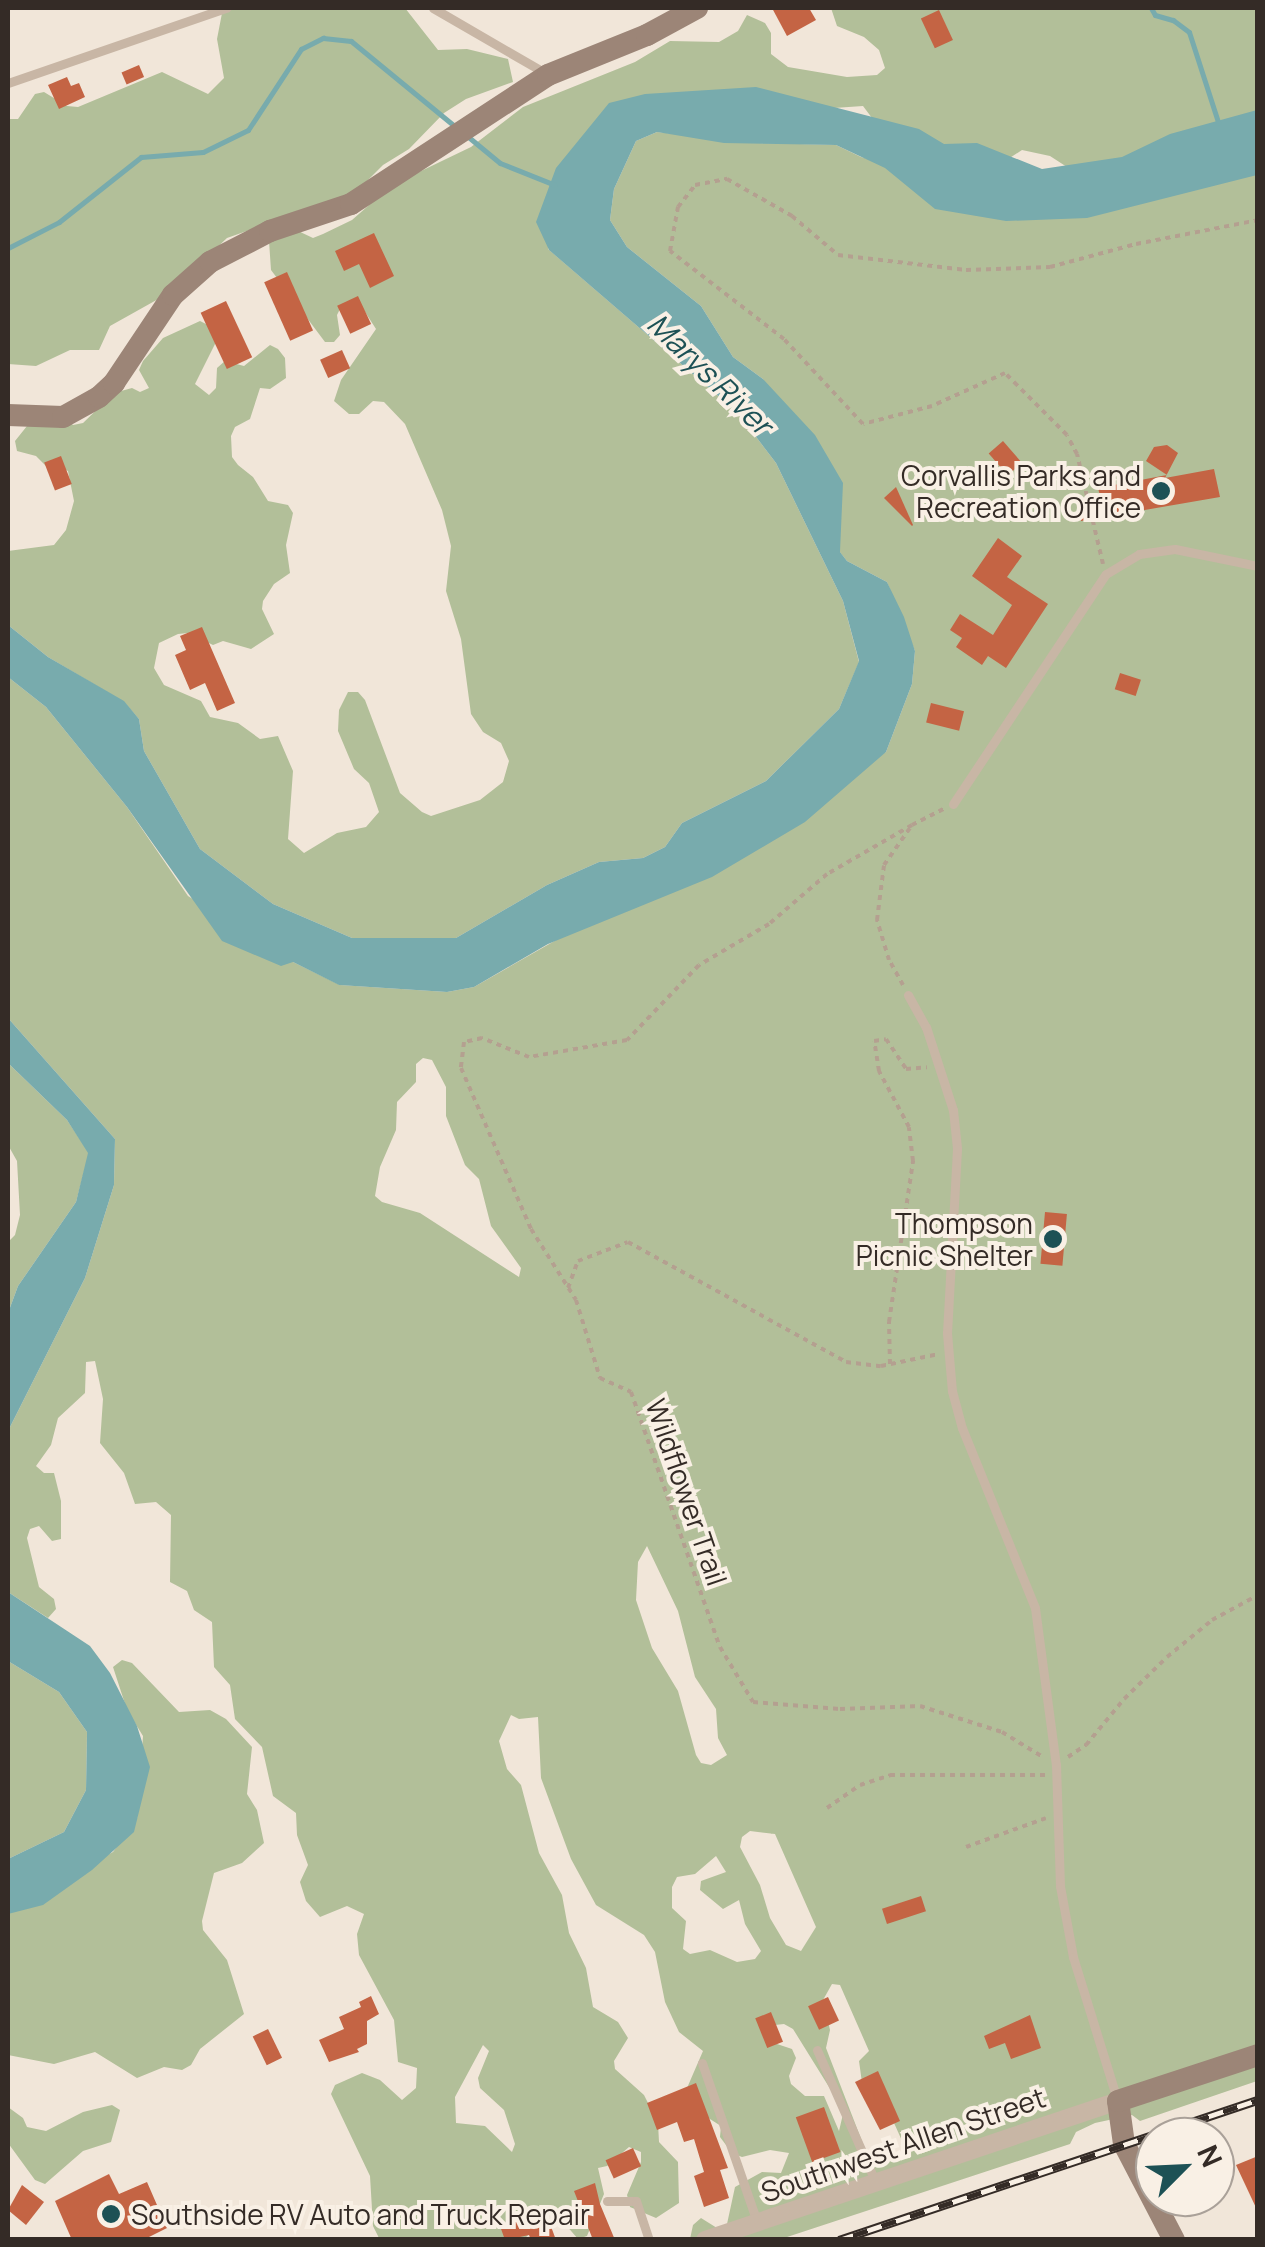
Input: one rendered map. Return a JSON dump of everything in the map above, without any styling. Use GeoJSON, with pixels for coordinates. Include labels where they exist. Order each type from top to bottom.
{"type":"FeatureCollection","features":[{"type":"Feature","properties":{"kind":"street"},"geometry":{"type":"LineString","coordinates":[[8,414],[63,417],[99,397],[132,358],[173,296],[210,262],[270,231],[351,204],[383,187],[548,75],[648,36],[697,8]]}},
{"type":"Feature","properties":{"kind":"street"},"geometry":{"type":"LineString","coordinates":[[1174,2240],[1124,2144],[1118,2102],[1258,2055]]}},
{"type":"Feature","properties":{"kind":"street","name":"Southwest Allen Street"},"geometry":{"type":"LineString","coordinates":[[706,2240],[1118,2102]]}},
{"type":"Feature","properties":{"kind":"lane"},"geometry":{"type":"LineString","coordinates":[[8,83],[226,8]]}},
{"type":"Feature","properties":{"kind":"lane"},"geometry":{"type":"LineString","coordinates":[[433,8],[548,75]]}},
{"type":"Feature","properties":{"kind":"lane"},"geometry":{"type":"LineString","coordinates":[[953,804],[1106,574],[1139,554],[1175,549],[1258,566]]}},
{"type":"Feature","properties":{"kind":"lane"},"geometry":{"type":"LineString","coordinates":[[908,996],[939,1062],[953,1110],[957,1149],[948,1352],[962,1428],[1035,1608],[1056,1770],[1060,1886],[1073,1957],[1118,2102]]}},
{"type":"Feature","properties":{"kind":"lane"},"geometry":{"type":"LineString","coordinates":[[818,2050],[875,2181]]}},
{"type":"Feature","properties":{"kind":"lane"},"geometry":{"type":"LineString","coordinates":[[702,2062],[757,2222]]}},
{"type":"Feature","properties":{"kind":"lane"},"geometry":{"type":"LineString","coordinates":[[607,2201],[636,2201],[650,2240]]}},
{"type":"Feature","properties":{"kind":"path"},"geometry":{"type":"LineString","coordinates":[[1106,574],[1077,454],[1067,435],[1005,373],[932,406],[863,424],[784,339],[670,251],[678,207],[695,186],[727,179],[792,216],[838,256],[966,270],[1050,268],[1136,244],[1258,220]]}},
{"type":"Feature","properties":{"kind":"path"},"geometry":{"type":"LineString","coordinates":[[908,996],[889,960],[877,920],[884,865],[912,826],[953,804]]}},
{"type":"Feature","properties":{"kind":"path","name":"Wildflower Trail"},"geometry":{"type":"LineString","coordinates":[[912,826],[827,874],[769,924],[699,965],[627,1040],[530,1056],[482,1038],[464,1042],[461,1068],[531,1230],[568,1288],[600,1378],[631,1392],[720,1647],[754,1702],[840,1709],[920,1706],[1002,1732],[1056,1770]]}},
{"type":"Feature","properties":{"kind":"path"},"geometry":{"type":"LineString","coordinates":[[890,1364],[895,1270],[913,1161],[909,1128],[880,1071],[874,1041],[886,1039],[906,1069],[939,1062]]}},
{"type":"Feature","properties":{"kind":"path"},"geometry":{"type":"LineString","coordinates":[[568,1288],[578,1260],[628,1242],[846,1362],[890,1364],[948,1352]]}},
{"type":"Feature","properties":{"kind":"path"},"geometry":{"type":"LineString","coordinates":[[827,1808],[860,1785],[890,1774],[1056,1770],[1086,1745],[1167,1658],[1212,1620],[1258,1596]]}},
{"type":"Feature","properties":{"kind":"path"},"geometry":{"type":"LineString","coordinates":[[966,1847],[1056,1816]]}},
{"type":"Feature","properties":{"kind":"green space"},"geometry":{"type":"Polygon","coordinates":[[[223,8],[405,8],[438,50],[467,49],[508,59],[513,82],[466,99],[444,113],[409,149],[383,165],[355,193],[227,238],[169,293],[110,326],[99,350],[70,350],[36,366],[8,364],[8,119],[18,119],[35,94],[44,92],[67,106],[78,107],[162,72],[208,94],[224,78],[217,39],[223,8]]]}},
{"type":"Feature","properties":{"kind":"green space"},"geometry":{"type":"Polygon","coordinates":[[[831,8],[1257,8],[1257,121],[1149,164],[1067,167],[1050,156],[1022,150],[999,165],[952,161],[881,130],[863,106],[645,121],[548,249],[737,412],[776,463],[843,601],[859,662],[839,709],[766,781],[682,823],[665,847],[643,858],[599,862],[547,885],[456,938],[352,938],[273,904],[200,849],[144,751],[139,719],[124,702],[48,657],[8,625],[8,551],[54,545],[66,530],[74,501],[68,471],[59,467],[51,471],[36,456],[17,451],[15,441],[27,426],[66,419],[73,425],[83,423],[114,393],[149,388],[139,370],[143,361],[163,338],[200,321],[208,325],[216,342],[195,384],[209,395],[216,388],[217,368],[225,361],[244,366],[270,345],[278,349],[285,358],[286,378],[270,389],[260,388],[250,419],[235,427],[231,436],[232,457],[238,465],[253,477],[268,501],[288,505],[293,513],[286,545],[290,573],[274,584],[263,601],[262,609],[274,634],[251,649],[223,641],[213,645],[188,633],[178,634],[159,643],[154,668],[164,685],[201,701],[210,717],[238,723],[260,739],[278,736],[293,771],[288,839],[304,853],[337,833],[366,827],[379,812],[369,783],[354,769],[338,731],[339,710],[348,692],[358,692],[365,700],[400,793],[422,812],[431,816],[480,800],[503,782],[509,761],[501,743],[483,732],[471,714],[461,639],[446,591],[451,546],[442,510],[405,424],[384,402],[373,401],[359,414],[349,414],[334,401],[341,380],[376,329],[360,304],[341,307],[337,315],[340,335],[334,342],[325,342],[271,270],[269,241],[296,230],[313,238],[323,234],[352,220],[392,185],[471,147],[523,107],[635,62],[670,41],[719,42],[738,31],[747,15],[765,23],[771,33],[771,54],[788,67],[847,77],[877,75],[885,68],[879,50],[864,37],[837,26],[831,8]]]}},
{"type":"Feature","properties":{"kind":"green space"},"geometry":{"type":"Polygon","coordinates":[[[657,132],[759,143],[836,145],[861,157],[1080,218],[1257,174],[1257,2081],[1152,2117],[1132,2115],[1095,2123],[1076,2132],[1070,2144],[781,2239],[690,2239],[693,2225],[701,2218],[717,2228],[727,2224],[735,2187],[762,2172],[781,2173],[789,2153],[770,2150],[742,2157],[732,2153],[720,2137],[721,2126],[702,2114],[687,2088],[703,2051],[679,2032],[665,2002],[655,1952],[644,1935],[596,1905],[571,1859],[541,1778],[538,1717],[519,1719],[511,1715],[499,1741],[507,1769],[521,1785],[539,1853],[562,1895],[569,1933],[586,1968],[593,2007],[618,2022],[628,2038],[614,2061],[615,2069],[644,2095],[658,2123],[659,2142],[678,2162],[679,2203],[656,2218],[630,2207],[627,2195],[641,2162],[641,2152],[629,2147],[607,2166],[598,2168],[604,2194],[587,2236],[578,2239],[559,2217],[550,2214],[524,2239],[380,2240],[373,2226],[370,2176],[331,2094],[335,2085],[362,2073],[380,2080],[402,2100],[416,2088],[417,2068],[398,2062],[394,2020],[359,1955],[357,1934],[364,1914],[347,1906],[320,1917],[306,1901],[300,1882],[308,1865],[297,1835],[296,1813],[273,1796],[262,1747],[235,1719],[230,1685],[214,1667],[212,1622],[194,1610],[187,1591],[170,1582],[171,1515],[156,1502],[135,1504],[124,1473],[100,1443],[103,1399],[95,1361],[86,1362],[85,1393],[58,1418],[51,1445],[36,1466],[44,1473],[54,1473],[61,1501],[61,1539],[52,1541],[39,1526],[30,1529],[27,1538],[39,1587],[54,1599],[56,1609],[48,1618],[8,1592],[8,1431],[85,1278],[114,1185],[115,1139],[8,1018],[8,677],[46,707],[127,807],[188,896],[293,962],[340,985],[447,992],[474,987],[886,752],[912,684],[915,651],[887,582],[847,561],[839,551],[763,379],[733,357],[701,306],[627,247],[610,220],[614,189],[636,141],[657,132]],[[423,1058],[416,1064],[416,1082],[397,1102],[396,1130],[380,1167],[375,1196],[382,1202],[420,1213],[519,1277],[521,1268],[491,1226],[479,1179],[465,1165],[446,1116],[446,1087],[432,1060],[423,1058]],[[647,1546],[638,1562],[636,1600],[652,1648],[678,1691],[696,1755],[701,1763],[711,1765],[727,1755],[718,1738],[716,1709],[695,1677],[678,1611],[647,1546]],[[750,1831],[742,1837],[740,1847],[760,1885],[770,1918],[786,1945],[801,1951],[816,1927],[775,1834],[750,1831]],[[716,1856],[695,1874],[677,1877],[672,1887],[672,1908],[686,1921],[683,1949],[690,1954],[710,1950],[737,1962],[755,1959],[761,1951],[745,1924],[739,1900],[723,1909],[700,1890],[701,1881],[726,1872],[716,1856]],[[832,1984],[823,2000],[830,2030],[826,2048],[865,2149],[890,2160],[910,2158],[911,2148],[903,2143],[890,2114],[863,2090],[859,2061],[869,2051],[840,1985],[832,1984]],[[775,2025],[774,2043],[792,2049],[796,2058],[789,2076],[791,2084],[805,2096],[824,2096],[839,2131],[843,2114],[834,2095],[793,2029],[775,2025]],[[483,2045],[455,2097],[456,2123],[485,2126],[512,2152],[515,2144],[504,2110],[480,2088],[478,2078],[489,2051],[483,2045]]]}},
{"type":"Feature","properties":{"kind":"green space"},"geometry":{"type":"Polygon","coordinates":[[[8,1063],[67,1120],[89,1153],[76,1202],[18,1286],[8,1313],[8,1242],[15,1235],[20,1215],[17,1161],[8,1145],[8,1063]]]}},
{"type":"Feature","properties":{"kind":"green space"},"geometry":{"type":"Polygon","coordinates":[[[122,1660],[132,1663],[179,1712],[210,1710],[226,1719],[252,1747],[247,1794],[257,1810],[264,1843],[242,1863],[214,1873],[202,1921],[203,1930],[227,1960],[244,2014],[200,2049],[191,2065],[182,2070],[164,2067],[137,2078],[95,2052],[54,2064],[8,2055],[8,1907],[113,1852],[137,1819],[143,1736],[127,1710],[113,1667],[122,1660]]]}},
{"type":"Feature","properties":{"kind":"green space"},"geometry":{"type":"Polygon","coordinates":[[[8,1661],[59,1692],[87,1732],[86,1790],[64,1832],[8,1859],[8,1661]]]}},
{"type":"Feature","properties":{"kind":"green space"},"geometry":{"type":"Polygon","coordinates":[[[112,2105],[120,2110],[111,2142],[83,2151],[45,2184],[35,2180],[8,2143],[8,2107],[23,2118],[27,2127],[46,2131],[83,2112],[112,2105]]]}},
{"type":"Feature","properties":{"kind":"water","name":"Marys River"},"geometry":{"type":"Polygon","coordinates":[[[756,87],[919,129],[944,144],[977,143],[1042,169],[1122,157],[1170,134],[1257,110],[1257,175],[1087,218],[1006,221],[935,209],[885,168],[836,145],[724,143],[657,132],[636,141],[614,189],[610,220],[627,247],[701,306],[733,357],[763,379],[815,435],[843,483],[840,552],[847,561],[887,582],[904,617],[915,651],[912,684],[886,752],[805,822],[712,877],[548,944],[474,987],[447,992],[339,985],[293,962],[281,966],[222,941],[127,807],[46,707],[8,677],[8,625],[48,657],[124,701],[139,719],[144,751],[200,849],[273,904],[352,938],[456,938],[547,885],[599,862],[643,858],[665,847],[682,823],[766,781],[839,709],[859,661],[843,601],[776,463],[737,412],[549,250],[536,222],[556,168],[609,103],[645,94],[756,87]]]}},
{"type":"Feature","properties":{"kind":"water"},"geometry":{"type":"Polygon","coordinates":[[[8,1018],[115,1139],[114,1185],[85,1278],[8,1431],[8,1313],[18,1286],[76,1202],[88,1153],[67,1120],[8,1063],[8,1018]]]}},
{"type":"Feature","properties":{"kind":"water"},"geometry":{"type":"Polygon","coordinates":[[[8,1592],[90,1646],[110,1673],[137,1726],[150,1767],[134,1832],[92,1870],[43,1905],[8,1914],[8,1859],[64,1832],[86,1790],[87,1732],[59,1692],[8,1661],[8,1592]]]}},
{"type":"Feature","properties":{"kind":"building"},"geometry":{"type":"Polygon","coordinates":[[[772,8],[809,8],[816,20],[787,36],[772,8]]]}},
{"type":"Feature","properties":{"kind":"building"},"geometry":{"type":"Polygon","coordinates":[[[939,10],[953,40],[935,48],[921,18],[939,10]]]}},
{"type":"Feature","properties":{"kind":"building"},"geometry":{"type":"Polygon","coordinates":[[[139,65],[144,77],[127,84],[122,72],[139,65]]]}},
{"type":"Feature","properties":{"kind":"building"},"geometry":{"type":"Polygon","coordinates":[[[67,77],[71,86],[79,83],[85,97],[59,109],[48,85],[67,77]]]}},
{"type":"Feature","properties":{"kind":"building"},"geometry":{"type":"Polygon","coordinates":[[[374,233],[394,276],[370,288],[359,264],[344,271],[335,251],[374,233]]]}},
{"type":"Feature","properties":{"kind":"building"},"geometry":{"type":"Polygon","coordinates":[[[287,272],[313,330],[290,341],[264,282],[287,272]]]}},
{"type":"Feature","properties":{"kind":"building"},"geometry":{"type":"Polygon","coordinates":[[[358,296],[371,324],[350,334],[337,306],[358,296]]]}},
{"type":"Feature","properties":{"kind":"building"},"geometry":{"type":"Polygon","coordinates":[[[226,301],[252,357],[227,369],[201,313],[226,301]]]}},
{"type":"Feature","properties":{"kind":"building"},"geometry":{"type":"Polygon","coordinates":[[[342,350],[350,368],[328,378],[320,360],[342,350]]]}},
{"type":"Feature","properties":{"kind":"building"},"geometry":{"type":"Polygon","coordinates":[[[1003,441],[1022,463],[1008,475],[989,453],[1003,441]]]}},
{"type":"Feature","properties":{"kind":"building"},"geometry":{"type":"Polygon","coordinates":[[[1167,445],[1178,453],[1167,475],[1146,461],[1154,447],[1167,445]]]}},
{"type":"Feature","properties":{"kind":"building"},"geometry":{"type":"Polygon","coordinates":[[[61,456],[72,484],[55,490],[44,462],[61,456]]]}},
{"type":"Feature","properties":{"kind":"building"},"geometry":{"type":"Polygon","coordinates":[[[1214,469],[1220,497],[1081,521],[1077,502],[1100,496],[1098,488],[1167,475],[1165,478],[1214,469]]]}},
{"type":"Feature","properties":{"kind":"building"},"geometry":{"type":"Polygon","coordinates":[[[896,487],[913,525],[912,526],[884,498],[896,487]]]}},
{"type":"Feature","properties":{"kind":"building"},"geometry":{"type":"Polygon","coordinates":[[[998,538],[1022,556],[1007,577],[1048,604],[1006,668],[988,656],[982,665],[956,647],[962,638],[950,630],[960,614],[993,635],[1012,605],[972,576],[998,538]]]}},
{"type":"Feature","properties":{"kind":"building"},"geometry":{"type":"Polygon","coordinates":[[[202,627],[235,703],[217,711],[205,683],[190,690],[175,655],[186,650],[180,636],[202,627]]]}},
{"type":"Feature","properties":{"kind":"building"},"geometry":{"type":"Polygon","coordinates":[[[1120,673],[1141,680],[1136,696],[1115,689],[1120,673]]]}},
{"type":"Feature","properties":{"kind":"building"},"geometry":{"type":"Polygon","coordinates":[[[931,703],[964,711],[959,731],[926,722],[931,703]]]}},
{"type":"Feature","properties":{"kind":"building","name":"Thompson Picnic Shelter"},"geometry":{"type":"Polygon","coordinates":[[[1045,1212],[1067,1214],[1062,1266],[1040,1264],[1045,1212]]]}},
{"type":"Feature","properties":{"kind":"building"},"geometry":{"type":"Polygon","coordinates":[[[921,1896],[926,1911],[887,1924],[882,1909],[921,1896]]]}},
{"type":"Feature","properties":{"kind":"building"},"geometry":{"type":"Polygon","coordinates":[[[371,1996],[379,2014],[367,2021],[367,2044],[357,2049],[359,2052],[329,2062],[319,2040],[344,2029],[339,2017],[361,2007],[359,2002],[371,1996]]]}},
{"type":"Feature","properties":{"kind":"building"},"geometry":{"type":"Polygon","coordinates":[[[828,1997],[839,2021],[819,2030],[808,2006],[828,1997]]]}},
{"type":"Feature","properties":{"kind":"building"},"geometry":{"type":"Polygon","coordinates":[[[771,2012],[783,2042],[767,2048],[755,2018],[771,2012]]]}},
{"type":"Feature","properties":{"kind":"building"},"geometry":{"type":"Polygon","coordinates":[[[1030,2015],[1041,2048],[1011,2059],[1005,2043],[989,2049],[984,2036],[1030,2015]]]}},
{"type":"Feature","properties":{"kind":"building"},"geometry":{"type":"Polygon","coordinates":[[[268,2029],[282,2058],[267,2065],[253,2036],[268,2029]]]}},
{"type":"Feature","properties":{"kind":"building"},"geometry":{"type":"Polygon","coordinates":[[[878,2071],[900,2121],[880,2130],[855,2082],[878,2071]]]}},
{"type":"Feature","properties":{"kind":"building"},"geometry":{"type":"Polygon","coordinates":[[[696,2083],[728,2168],[720,2170],[729,2198],[704,2207],[694,2176],[704,2172],[694,2139],[684,2142],[677,2122],[657,2130],[647,2103],[696,2083]]]}},
{"type":"Feature","properties":{"kind":"building"},"geometry":{"type":"Polygon","coordinates":[[[824,2107],[840,2152],[812,2162],[796,2117],[824,2107]]]}},
{"type":"Feature","properties":{"kind":"building"},"geometry":{"type":"Polygon","coordinates":[[[633,2148],[641,2166],[614,2178],[606,2160],[633,2148]]]}},
{"type":"Feature","properties":{"kind":"building"},"geometry":{"type":"Polygon","coordinates":[[[1258,2156],[1258,2212],[1236,2165],[1258,2156]]]}},
{"type":"Feature","properties":{"kind":"building","name":"Southside RV Auto and Truck Repair"},"geometry":{"type":"Polygon","coordinates":[[[109,2174],[119,2194],[147,2182],[167,2228],[143,2240],[72,2240],[55,2201],[109,2174]]]}},
{"type":"Feature","properties":{"kind":"building"},"geometry":{"type":"Polygon","coordinates":[[[595,2183],[615,2240],[593,2240],[574,2191],[595,2183]]]}},
{"type":"Feature","properties":{"kind":"building"},"geometry":{"type":"Polygon","coordinates":[[[22,2185],[44,2202],[26,2225],[8,2210],[22,2185]]]}},
{"type":"Feature","properties":{"kind":"building"},"geometry":{"type":"Polygon","coordinates":[[[546,2213],[556,2240],[531,2240],[529,2235],[505,2240],[500,2226],[546,2213]]]}},
{"type":"Feature","properties":{"kind":"waterway"},"geometry":{"type":"LineString","coordinates":[[1151,8],[1155,15],[1173,20],[1189,32],[1218,122]]}},
{"type":"Feature","properties":{"kind":"waterway"},"geometry":{"type":"LineString","coordinates":[[8,248],[59,222],[141,157],[203,152],[248,130],[301,49],[323,38],[351,41],[457,128]]}},
{"type":"Feature","properties":{"kind":"waterway"},"geometry":{"type":"LineString","coordinates":[[466,135],[500,163],[555,185]]}},
{"type":"Feature","properties":{"kind":"railway"},"geometry":{"type":"LineString","coordinates":[[839,2240],[1258,2100]]}},
{"type":"Feature","properties":{"kind":"place","name":"Corvallis Parks and Recreation Office"},"geometry":{"type":"Point","coordinates":[1161,491]}},
{"type":"Feature","properties":{"kind":"place","name":"Thompson Picnic Shelter"},"geometry":{"type":"Point","coordinates":[1053,1239]}},
{"type":"Feature","properties":{"kind":"place","name":"Southside RV Auto and Truck Repair"},"geometry":{"type":"Point","coordinates":[111,2214]}}]}
